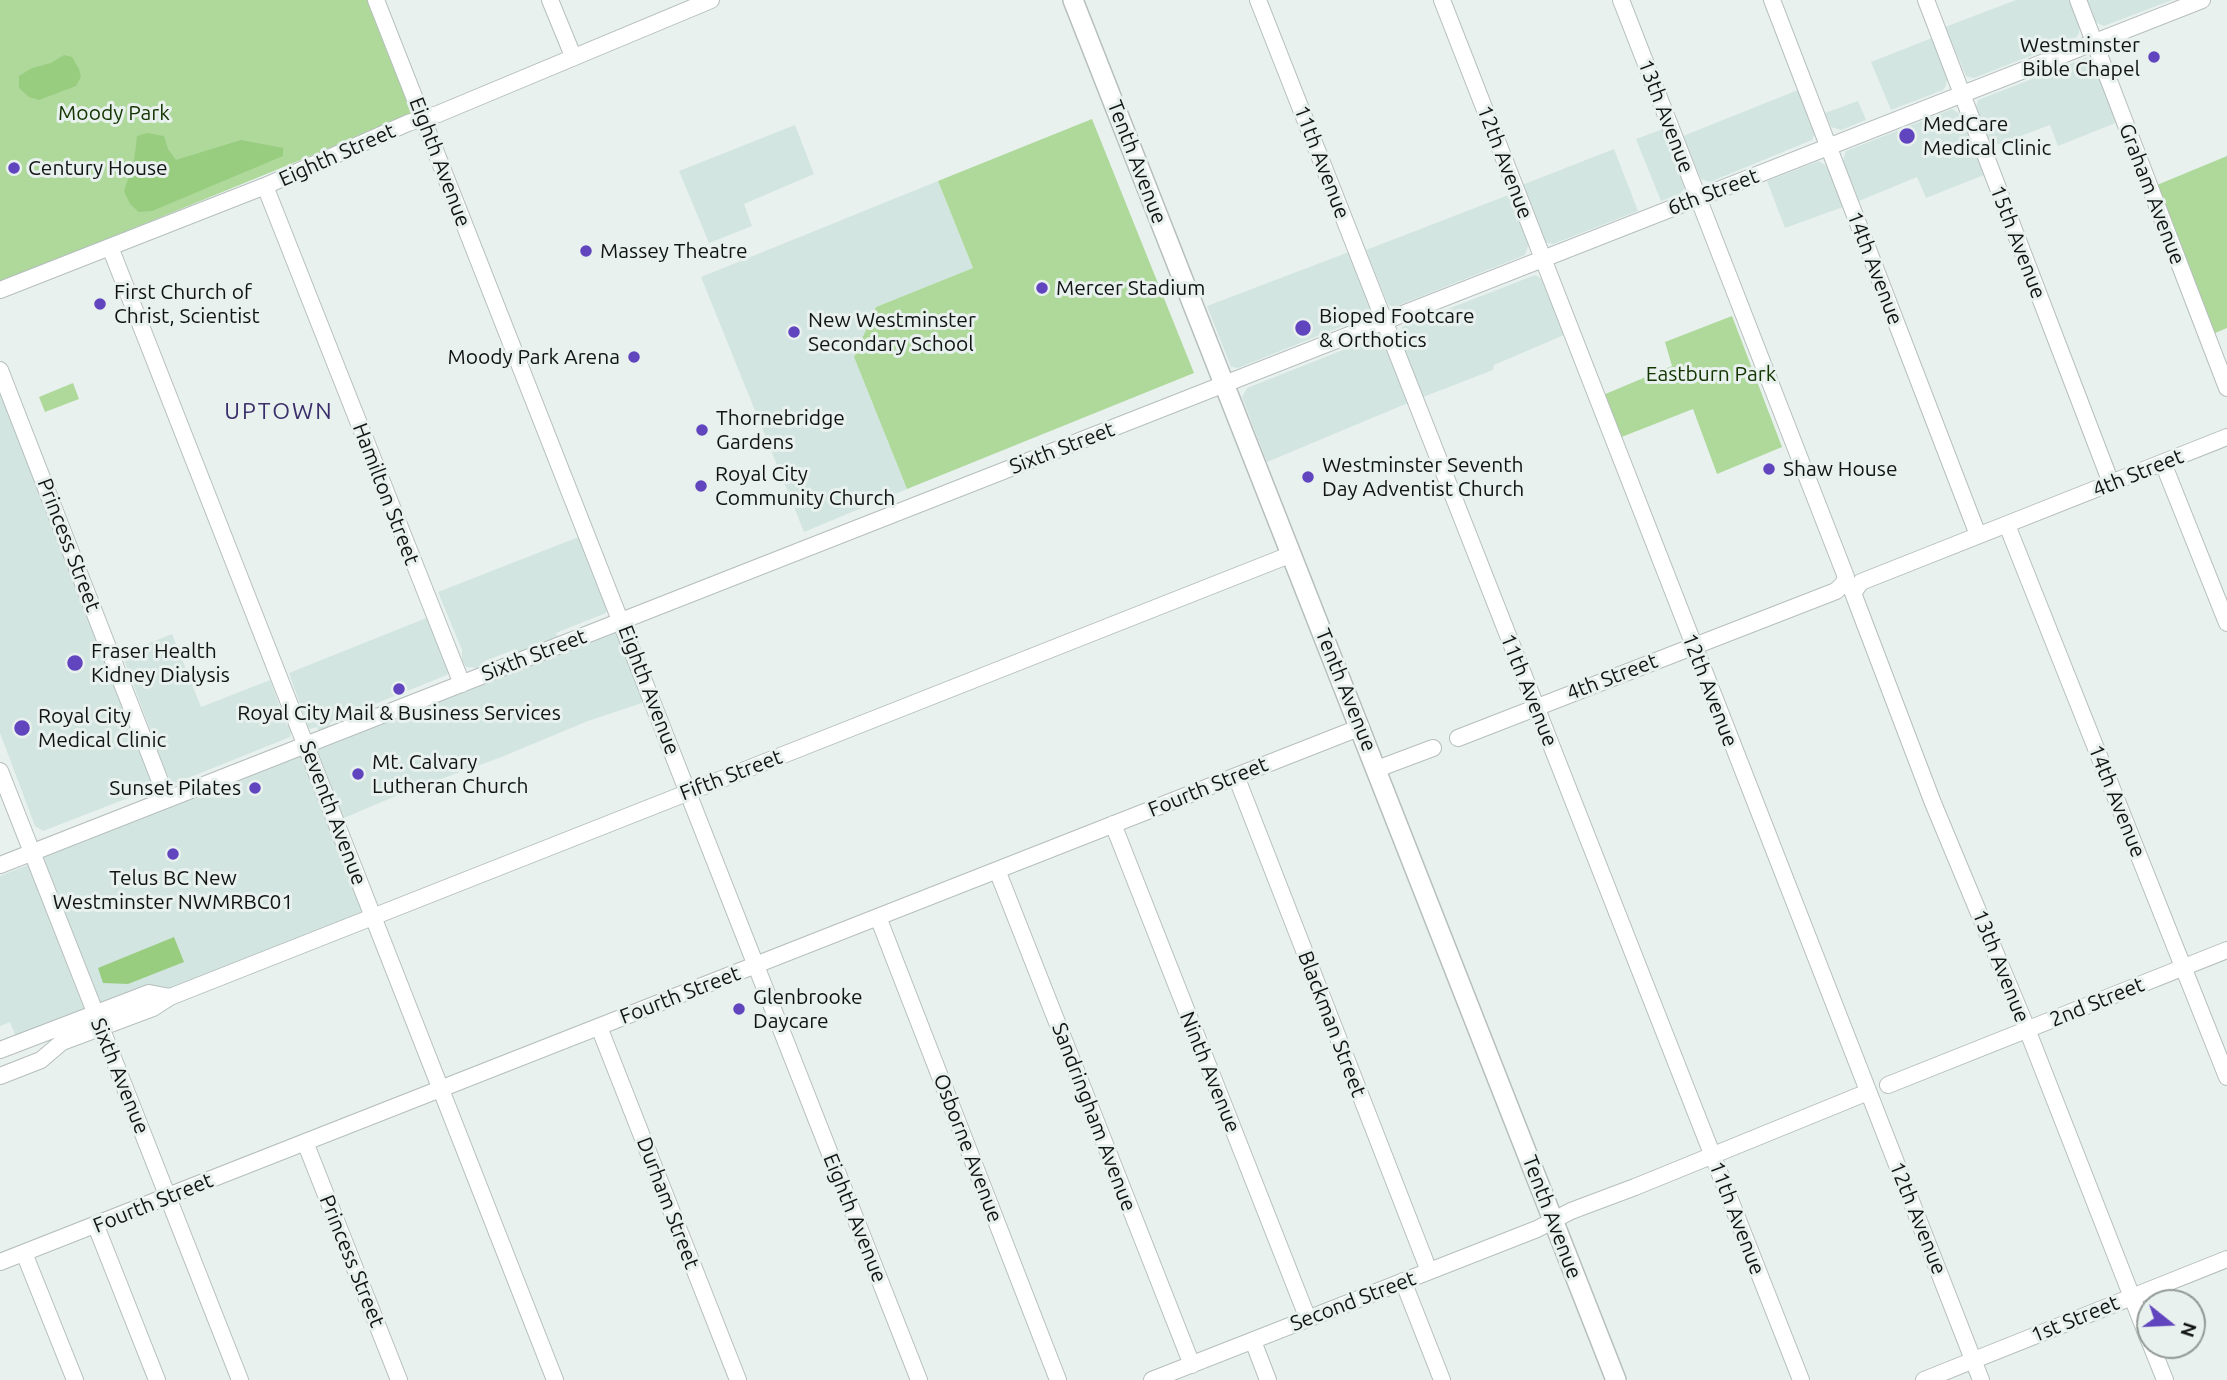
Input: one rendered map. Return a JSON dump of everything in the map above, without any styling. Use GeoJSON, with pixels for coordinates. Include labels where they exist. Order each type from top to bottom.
{"type":"FeatureCollection","features":[{"type":"Feature","properties":{"kind":"main road","name":"Tenth Avenue"},"geometry":{"type":"LineString","coordinates":[[1073,0],[1616,1380]]}},
{"type":"Feature","properties":{"kind":"street","name":"Eighth Avenue"},"geometry":{"type":"LineString","coordinates":[[376,0],[919,1380]]}},
{"type":"Feature","properties":{"kind":"street"},"geometry":{"type":"LineString","coordinates":[[550,0],[573,56]]}},
{"type":"Feature","properties":{"kind":"street","name":"Eighth Street"},"geometry":{"type":"LineString","coordinates":[[0,290],[265,186],[408,123],[423,120],[710,0]]}},
{"type":"Feature","properties":{"kind":"street","name":"11th Avenue"},"geometry":{"type":"LineString","coordinates":[[1258,0],[1801,1380]]}},
{"type":"Feature","properties":{"kind":"street","name":"12th Avenue"},"geometry":{"type":"LineString","coordinates":[[1442,0],[1981,1380]]}},
{"type":"Feature","properties":{"kind":"street","name":"13th Avenue"},"geometry":{"type":"LineString","coordinates":[[1621,0],[1845,570],[1933,803],[2027,1029],[2136,1307]]}},
{"type":"Feature","properties":{"kind":"street","name":"14th Avenue"},"geometry":{"type":"LineString","coordinates":[[1772,0],[1978,535]]}},
{"type":"Feature","properties":{"kind":"street","name":"15th Avenue"},"geometry":{"type":"LineString","coordinates":[[1926,0],[2111,483]]}},
{"type":"Feature","properties":{"kind":"street","name":"Graham Avenue"},"geometry":{"type":"LineString","coordinates":[[2078,0],[2227,388]]}},
{"type":"Feature","properties":{"kind":"street","name":"6th Street"},"geometry":{"type":"LineString","coordinates":[[1224,384],[2202,0]]}},
{"type":"Feature","properties":{"kind":"street","name":"Hamilton Street"},"geometry":{"type":"LineString","coordinates":[[265,186],[462,684]]}},
{"type":"Feature","properties":{"kind":"street","name":"Seventh Avenue"},"geometry":{"type":"LineString","coordinates":[[110,247],[555,1380]]}},
{"type":"Feature","properties":{"kind":"street","name":"Princess Street"},"geometry":{"type":"LineString","coordinates":[[0,370],[167,799]]}},
{"type":"Feature","properties":{"kind":"street","name":"Sixth Street"},"geometry":{"type":"LineString","coordinates":[[0,865],[1224,384]]}},
{"type":"Feature","properties":{"kind":"street","name":"4th Street"},"geometry":{"type":"LineString","coordinates":[[1458,738],[2227,437]]}},
{"type":"Feature","properties":{"kind":"street"},"geometry":{"type":"LineString","coordinates":[[2163,463],[2227,623]]}},
{"type":"Feature","properties":{"kind":"street","name":"14th Avenue"},"geometry":{"type":"LineString","coordinates":[[2007,524],[2227,1077]]}},
{"type":"Feature","properties":{"kind":"street","name":"Fifth Street"},"geometry":{"type":"LineString","coordinates":[[0,1076],[41,1060],[62,1042],[97,1020],[149,993],[170,997],[1292,554]]}},
{"type":"Feature","properties":{"kind":"street","name":"Fourth Street"},"geometry":{"type":"LineString","coordinates":[[0,1262],[1361,727]]}},
{"type":"Feature","properties":{"kind":"street"},"geometry":{"type":"LineString","coordinates":[[1377,769],[1433,748]]}},
{"type":"Feature","properties":{"kind":"street","name":"Sixth Avenue"},"geometry":{"type":"LineString","coordinates":[[0,771],[240,1380]]}},
{"type":"Feature","properties":{"kind":"street","name":"Blackman Street"},"geometry":{"type":"LineString","coordinates":[[1236,776],[1429,1271]]}},
{"type":"Feature","properties":{"kind":"street","name":"Ninth Avenue"},"geometry":{"type":"LineString","coordinates":[[1113,824],[1308,1319]]}},
{"type":"Feature","properties":{"kind":"street","name":"Sandringham Avenue"},"geometry":{"type":"LineString","coordinates":[[997,870],[1192,1365]]}},
{"type":"Feature","properties":{"kind":"street","name":"Osborne Avenue"},"geometry":{"type":"LineString","coordinates":[[878,917],[1058,1380]]}},
{"type":"Feature","properties":{"kind":"street","name":"2nd Street"},"geometry":{"type":"LineString","coordinates":[[1888,1085],[2227,950]]}},
{"type":"Feature","properties":{"kind":"street","name":"Fifth Street"},"geometry":{"type":"LineString","coordinates":[[0,1050],[97,1020]]}},
{"type":"Feature","properties":{"kind":"street","name":"Durham Street"},"geometry":{"type":"LineString","coordinates":[[599,1027],[738,1380]]}},
{"type":"Feature","properties":{"kind":"street"},"geometry":{"type":"LineString","coordinates":[[1554,1220],[1572,1210],[1868,1092]]}},
{"type":"Feature","properties":{"kind":"street","name":"Princess Street"},"geometry":{"type":"LineString","coordinates":[[305,1142],[399,1380]]}},
{"type":"Feature","properties":{"kind":"street","name":"Second Street"},"geometry":{"type":"LineString","coordinates":[[1152,1380],[1554,1220]]}},
{"type":"Feature","properties":{"kind":"street"},"geometry":{"type":"LineString","coordinates":[[96,1226],[157,1380]]}},
{"type":"Feature","properties":{"kind":"street"},"geometry":{"type":"LineString","coordinates":[[24,1253],[75,1380]]}},
{"type":"Feature","properties":{"kind":"street","name":"1st Street"},"geometry":{"type":"LineString","coordinates":[[1924,1380],[2227,1259]]}},
{"type":"Feature","properties":{"kind":"street"},"geometry":{"type":"LineString","coordinates":[[1404,1281],[1442,1380]]}},
{"type":"Feature","properties":{"kind":"street"},"geometry":{"type":"LineString","coordinates":[[1253,1340],[1268,1380]]}},
{"type":"Feature","properties":{"kind":"street","name":"13th Avenue"},"geometry":{"type":"LineString","coordinates":[[2156,1359],[2165,1380]]}},
{"type":"Feature","properties":{"kind":"shaded area"},"geometry":{"type":"Polygon","coordinates":[[[2016,0],[2071,0],[2080,23],[2079,33],[2076,38],[1974,78],[1966,76],[1945,27],[2016,0]]]}},
{"type":"Feature","properties":{"kind":"shaded area"},"geometry":{"type":"Polygon","coordinates":[[[2085,0],[2172,0],[2104,26],[2095,22],[2085,0]]]}},
{"type":"Feature","properties":{"kind":"shaded area"},"geometry":{"type":"Polygon","coordinates":[[[1932,38],[1947,79],[1946,86],[1943,90],[1891,110],[1871,62],[1932,38]]]}},
{"type":"Feature","properties":{"kind":"shaded area"},"geometry":{"type":"Polygon","coordinates":[[[2088,57],[2093,60],[2118,122],[2058,146],[2050,125],[1991,147],[1976,108],[1978,100],[2088,57]]]}},
{"type":"Feature","properties":{"kind":"shaded area"},"geometry":{"type":"Polygon","coordinates":[[[1798,90],[1815,133],[1812,140],[1710,182],[1701,179],[1683,136],[1798,90]]]}},
{"type":"Feature","properties":{"kind":"shaded area"},"geometry":{"type":"Polygon","coordinates":[[[1858,101],[1866,120],[1841,130],[1831,127],[1825,113],[1858,101]]]}},
{"type":"Feature","properties":{"kind":"shaded area"},"geometry":{"type":"Polygon","coordinates":[[[1952,109],[1960,114],[1984,175],[1926,198],[1917,177],[1859,201],[1843,161],[1846,151],[1952,109]]]}},
{"type":"Feature","properties":{"kind":"shaded area"},"geometry":{"type":"Polygon","coordinates":[[[795,125],[814,174],[744,204],[752,226],[709,243],[679,171],[795,125]]]}},
{"type":"Feature","properties":{"kind":"shaded area"},"geometry":{"type":"Polygon","coordinates":[[[1663,129],[1685,188],[1680,194],[1661,201],[1636,139],[1663,129]]]}},
{"type":"Feature","properties":{"kind":"shaded area"},"geometry":{"type":"Polygon","coordinates":[[[1614,149],[1638,211],[1553,244],[1544,242],[1522,185],[1614,149]]]}},
{"type":"Feature","properties":{"kind":"shaded area"},"geometry":{"type":"Polygon","coordinates":[[[1819,161],[1828,167],[1843,207],[1785,228],[1767,181],[1819,161]]]}},
{"type":"Feature","properties":{"kind":"shaded area","name":"New Westminster Secondary School"},"geometry":{"type":"Polygon","coordinates":[[[938,181],[973,268],[876,307],[854,357],[907,489],[804,532],[701,277],[938,181]]]}},
{"type":"Feature","properties":{"kind":"shaded area"},"geometry":{"type":"Polygon","coordinates":[[[1511,194],[1529,243],[1525,255],[1397,306],[1390,306],[1366,250],[1511,194]]]}},
{"type":"Feature","properties":{"kind":"shaded area"},"geometry":{"type":"Polygon","coordinates":[[[1349,252],[1371,309],[1370,315],[1238,368],[1231,367],[1207,306],[1349,252]]]}},
{"type":"Feature","properties":{"kind":"shaded area"},"geometry":{"type":"Polygon","coordinates":[[[1535,275],[1542,279],[1564,335],[1494,365],[1493,370],[1423,397],[1400,337],[1402,327],[1535,275]]]}},
{"type":"Feature","properties":{"kind":"shaded area"},"geometry":{"type":"Polygon","coordinates":[[[1376,337],[1384,343],[1408,403],[1267,462],[1242,397],[1247,388],[1376,337]]]}},
{"type":"Feature","properties":{"kind":"shaded area"},"geometry":{"type":"Polygon","coordinates":[[[0,387],[155,788],[151,792],[141,793],[43,831],[35,826],[0,733],[0,387]]]}},
{"type":"Feature","properties":{"kind":"shaded area"},"geometry":{"type":"Polygon","coordinates":[[[581,536],[608,606],[606,613],[556,633],[558,637],[519,652],[516,649],[485,661],[477,668],[466,667],[462,661],[462,650],[438,592],[581,536]]]}},
{"type":"Feature","properties":{"kind":"shaded area"},"geometry":{"type":"Polygon","coordinates":[[[429,617],[449,670],[447,675],[330,722],[329,728],[319,733],[317,727],[308,727],[289,673],[429,617]]]}},
{"type":"Feature","properties":{"kind":"shaded area"},"geometry":{"type":"Polygon","coordinates":[[[622,621],[651,700],[588,721],[337,821],[373,916],[170,997],[94,1013],[32,853],[622,621]]]}},
{"type":"Feature","properties":{"kind":"shaded area"},"geometry":{"type":"Polygon","coordinates":[[[172,634],[201,707],[270,680],[286,724],[292,729],[290,737],[176,783],[169,781],[122,654],[172,634]]]}},
{"type":"Feature","properties":{"kind":"shaded area"},"geometry":{"type":"Polygon","coordinates":[[[28,865],[84,1009],[16,1037],[10,1022],[0,1026],[0,876],[28,865]]]}},
{"type":"Feature","properties":{"kind":"green space","name":"Moody Park"},"geometry":{"type":"Polygon","coordinates":[[[0,0],[367,0],[413,114],[0,283],[0,0]]]}},
{"type":"Feature","properties":{"kind":"green space"},"geometry":{"type":"Polygon","coordinates":[[[64,55],[72,57],[79,69],[81,77],[76,86],[39,100],[29,97],[19,88],[19,76],[64,55]]]}},
{"type":"Feature","properties":{"kind":"green space","name":"Mercer Stadium"},"geometry":{"type":"Polygon","coordinates":[[[1092,119],[1194,373],[907,489],[854,357],[876,307],[973,268],[938,181],[1092,119]]]}},
{"type":"Feature","properties":{"kind":"green space"},"geometry":{"type":"Polygon","coordinates":[[[147,133],[164,136],[168,149],[176,160],[241,140],[283,148],[283,156],[152,211],[139,212],[130,204],[124,191],[134,161],[137,136],[147,133]]]}},
{"type":"Feature","properties":{"kind":"green space"},"geometry":{"type":"Polygon","coordinates":[[[2227,156],[2227,328],[2213,334],[2157,185],[2227,156]]]}},
{"type":"Feature","properties":{"kind":"green space","name":"Eastburn Park"},"geometry":{"type":"Polygon","coordinates":[[[1732,316],[1782,447],[1717,474],[1693,409],[1619,438],[1603,395],[1672,366],[1665,342],[1732,316]]]}},
{"type":"Feature","properties":{"kind":"green space"},"geometry":{"type":"Polygon","coordinates":[[[73,383],[79,399],[45,412],[39,397],[73,383]]]}},
{"type":"Feature","properties":{"kind":"green space"},"geometry":{"type":"Polygon","coordinates":[[[174,937],[184,962],[128,984],[103,983],[98,968],[174,937]]]}},
{"type":"Feature","properties":{"kind":"place","name":"Westminster Bible Chapel"},"geometry":{"type":"Point","coordinates":[2154,57]}},
{"type":"Feature","properties":{"kind":"place","name":"MedCare Medical Clinic"},"geometry":{"type":"Point","coordinates":[1907,136]}},
{"type":"Feature","properties":{"kind":"place","name":"Century House"},"geometry":{"type":"Point","coordinates":[14,168]}},
{"type":"Feature","properties":{"kind":"place","name":"Massey Theatre"},"geometry":{"type":"Point","coordinates":[586,251]}},
{"type":"Feature","properties":{"kind":"place","name":"Mercer Stadium"},"geometry":{"type":"Point","coordinates":[1042,288]}},
{"type":"Feature","properties":{"kind":"place","name":"First Church of Christ, Scientist"},"geometry":{"type":"Point","coordinates":[100,304]}},
{"type":"Feature","properties":{"kind":"place","name":"Bioped Footcare & Orthotics"},"geometry":{"type":"Point","coordinates":[1303,328]}},
{"type":"Feature","properties":{"kind":"place","name":"New Westminster Secondary School"},"geometry":{"type":"Point","coordinates":[794,332]}},
{"type":"Feature","properties":{"kind":"place","name":"Moody Park Arena"},"geometry":{"type":"Point","coordinates":[634,357]}},
{"type":"Feature","properties":{"kind":"place","name":"Thornebridge Gardens"},"geometry":{"type":"Point","coordinates":[702,430]}},
{"type":"Feature","properties":{"kind":"place","name":"Shaw House"},"geometry":{"type":"Point","coordinates":[1769,469]}},
{"type":"Feature","properties":{"kind":"place","name":"Westminster Seventh Day Adventist Church"},"geometry":{"type":"Point","coordinates":[1308,477]}},
{"type":"Feature","properties":{"kind":"place","name":"Royal City Community Church"},"geometry":{"type":"Point","coordinates":[701,486]}},
{"type":"Feature","properties":{"kind":"place","name":"Fraser Health Kidney Dialysis"},"geometry":{"type":"Point","coordinates":[75,663]}},
{"type":"Feature","properties":{"kind":"place","name":"Royal City Mail & Business Services"},"geometry":{"type":"Point","coordinates":[399,689]}},
{"type":"Feature","properties":{"kind":"place","name":"Royal City Medical Clinic"},"geometry":{"type":"Point","coordinates":[22,728]}},
{"type":"Feature","properties":{"kind":"place","name":"Mt. Calvary Lutheran Church"},"geometry":{"type":"Point","coordinates":[358,774]}},
{"type":"Feature","properties":{"kind":"place","name":"Sunset Pilates"},"geometry":{"type":"Point","coordinates":[255,788]}},
{"type":"Feature","properties":{"kind":"place","name":"Telus BC New Westminster NWMRBC01"},"geometry":{"type":"Point","coordinates":[173,854]}},
{"type":"Feature","properties":{"kind":"place","name":"Glenbrooke Daycare"},"geometry":{"type":"Point","coordinates":[739,1009]}},
{"type":"Feature","properties":{"kind":"district","name":"UPTOWN"},"geometry":{"type":"Point","coordinates":[279,411]}}]}
